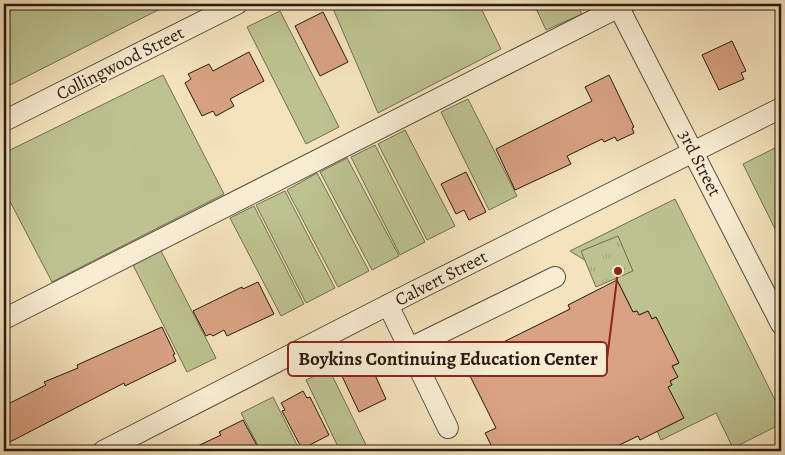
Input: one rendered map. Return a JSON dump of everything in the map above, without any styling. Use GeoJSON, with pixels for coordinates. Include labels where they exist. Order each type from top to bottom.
{"type":"FeatureCollection","features":[{"type":"Feature","properties":{"kind":"street","name":"Collingwood Street"},"geometry":{"type":"LineString","coordinates":[[4,122],[237,4]]}},
{"type":"Feature","properties":{"kind":"street","name":"3rd Street"},"geometry":{"type":"LineString","coordinates":[[620,5],[695,152],[775,296],[781,324]]}},
{"type":"Feature","properties":{"kind":"street"},"geometry":{"type":"LineString","coordinates":[[4,319],[620,5]]}},
{"type":"Feature","properties":{"kind":"street","name":"Calvert Street"},"geometry":{"type":"LineString","coordinates":[[102,451],[781,108]]}},
{"type":"Feature","properties":{"kind":"street"},"geometry":{"type":"LineString","coordinates":[[410,348],[555,277]]}},
{"type":"Feature","properties":{"kind":"street"},"geometry":{"type":"LineString","coordinates":[[388,305],[448,428]]}},
{"type":"Feature","properties":{"kind":"green space"},"geometry":{"type":"Polygon","coordinates":[[[4,4],[170,4],[6,87],[4,82],[4,4]]]}},
{"type":"Feature","properties":{"kind":"green space"},"geometry":{"type":"Polygon","coordinates":[[[331,4],[479,4],[501,49],[378,113],[331,4]]]}},
{"type":"Feature","properties":{"kind":"green space"},"geometry":{"type":"Polygon","coordinates":[[[534,4],[576,4],[582,14],[546,30],[534,4]]]}},
{"type":"Feature","properties":{"kind":"green space"},"geometry":{"type":"Polygon","coordinates":[[[280,11],[339,127],[306,144],[247,27],[280,11]]]}},
{"type":"Feature","properties":{"kind":"green space"},"geometry":{"type":"Polygon","coordinates":[[[163,75],[224,194],[52,282],[4,190],[4,153],[163,75]]]}},
{"type":"Feature","properties":{"kind":"green space"},"geometry":{"type":"Polygon","coordinates":[[[468,99],[517,196],[489,210],[441,112],[468,99]]]}},
{"type":"Feature","properties":{"kind":"green space"},"geometry":{"type":"Polygon","coordinates":[[[405,130],[455,226],[427,240],[378,144],[405,130]]]}},
{"type":"Feature","properties":{"kind":"green space"},"geometry":{"type":"Polygon","coordinates":[[[375,145],[425,242],[400,255],[351,157],[375,145]]]}},
{"type":"Feature","properties":{"kind":"green space"},"geometry":{"type":"Polygon","coordinates":[[[781,145],[781,241],[743,164],[781,145]]]}},
{"type":"Feature","properties":{"kind":"green space"},"geometry":{"type":"Polygon","coordinates":[[[347,158],[399,256],[372,270],[320,172],[347,158]]]}},
{"type":"Feature","properties":{"kind":"green space"},"geometry":{"type":"Polygon","coordinates":[[[317,173],[369,271],[338,287],[287,190],[317,173]]]}},
{"type":"Feature","properties":{"kind":"green space"},"geometry":{"type":"Polygon","coordinates":[[[285,191],[335,288],[306,303],[256,205],[285,191]]]}},
{"type":"Feature","properties":{"kind":"green space"},"geometry":{"type":"Polygon","coordinates":[[[675,199],[781,412],[781,424],[733,448],[716,413],[661,440],[657,431],[683,418],[668,387],[672,385],[670,381],[677,377],[672,367],[679,363],[656,317],[652,319],[648,311],[639,315],[637,311],[633,312],[617,280],[570,251],[675,199]]]}},
{"type":"Feature","properties":{"kind":"green space"},"geometry":{"type":"Polygon","coordinates":[[[254,206],[304,304],[281,316],[230,218],[254,206]]]}},
{"type":"Feature","properties":{"kind":"green space"},"geometry":{"type":"Polygon","coordinates":[[[618,236],[633,271],[596,287],[581,251],[618,236]]]}},
{"type":"Feature","properties":{"kind":"green space"},"geometry":{"type":"Polygon","coordinates":[[[160,249],[216,358],[187,372],[132,263],[160,249]]]}},
{"type":"Feature","properties":{"kind":"green space"},"geometry":{"type":"Polygon","coordinates":[[[329,369],[369,451],[340,451],[306,380],[329,369]]]}},
{"type":"Feature","properties":{"kind":"green space"},"geometry":{"type":"Polygon","coordinates":[[[273,397],[300,451],[261,451],[241,413],[273,397]]]}},
{"type":"Feature","properties":{"kind":"building"},"geometry":{"type":"Polygon","coordinates":[[[323,12],[348,62],[320,76],[295,26],[323,12]]]}},
{"type":"Feature","properties":{"kind":"building"},"geometry":{"type":"Polygon","coordinates":[[[732,41],[746,71],[741,73],[744,79],[719,90],[702,55],[732,41]]]}},
{"type":"Feature","properties":{"kind":"building"},"geometry":{"type":"Polygon","coordinates":[[[249,52],[264,81],[230,99],[234,106],[216,116],[213,111],[202,116],[185,83],[191,79],[188,74],[209,64],[213,71],[249,52]]]}},
{"type":"Feature","properties":{"kind":"building"},"geometry":{"type":"Polygon","coordinates":[[[609,75],[634,127],[632,128],[634,133],[617,141],[615,137],[604,142],[602,139],[567,156],[571,164],[515,190],[496,149],[592,101],[585,87],[609,75]]]}},
{"type":"Feature","properties":{"kind":"building"},"geometry":{"type":"Polygon","coordinates":[[[466,172],[486,212],[469,220],[464,210],[456,214],[441,184],[466,172]]]}},
{"type":"Feature","properties":{"kind":"building"},"geometry":{"type":"Polygon","coordinates":[[[617,280],[633,312],[637,311],[639,315],[648,311],[652,319],[656,317],[679,363],[672,366],[678,377],[670,381],[672,385],[668,387],[684,418],[640,440],[638,436],[607,451],[494,451],[485,433],[496,428],[463,362],[570,309],[568,305],[617,280]]]}},
{"type":"Feature","properties":{"kind":"building"},"geometry":{"type":"Polygon","coordinates":[[[258,282],[274,314],[227,336],[224,330],[213,336],[210,334],[206,336],[193,311],[242,287],[243,289],[258,282]]]}},
{"type":"Feature","properties":{"kind":"building"},"geometry":{"type":"Polygon","coordinates":[[[162,327],[175,354],[173,355],[176,361],[125,386],[124,383],[4,445],[4,406],[46,385],[44,382],[78,368],[77,365],[162,327]]]}},
{"type":"Feature","properties":{"kind":"building"},"geometry":{"type":"Polygon","coordinates":[[[369,362],[386,399],[359,412],[341,374],[369,362]]]}},
{"type":"Feature","properties":{"kind":"building"},"geometry":{"type":"Polygon","coordinates":[[[303,391],[307,398],[310,397],[329,435],[302,449],[282,411],[285,410],[281,403],[303,391]]]}},
{"type":"Feature","properties":{"kind":"building"},"geometry":{"type":"Polygon","coordinates":[[[243,420],[260,451],[187,451],[221,435],[219,432],[243,420]]]}},
{"type":"Feature","properties":{"kind":"place","name":"Boykins Continuing Education Center"},"geometry":{"type":"Point","coordinates":[618,271]}}]}
